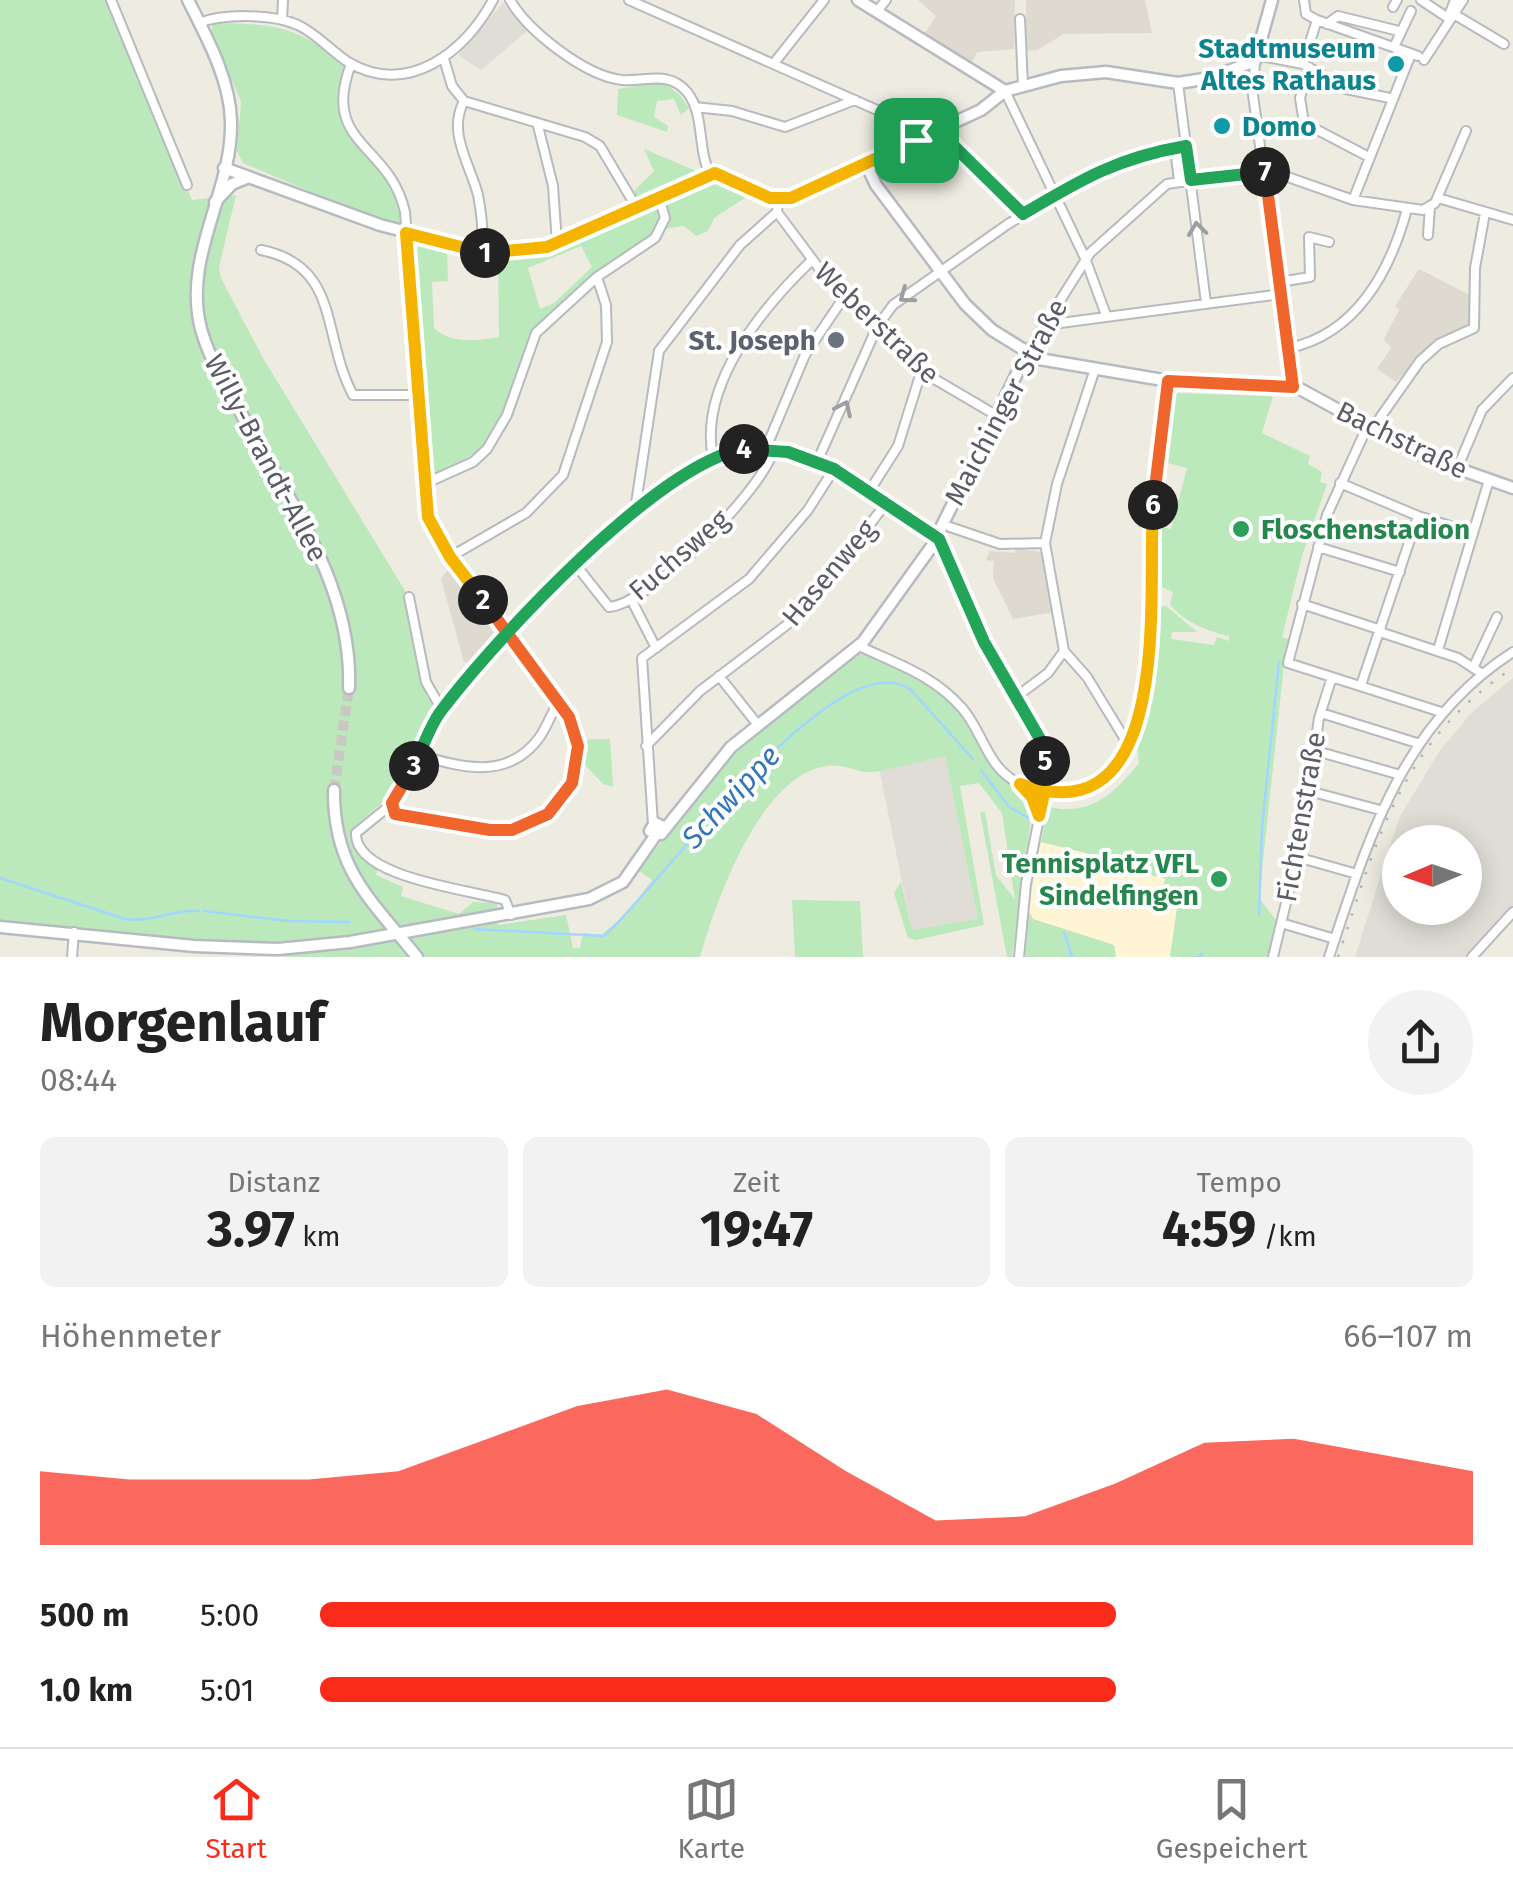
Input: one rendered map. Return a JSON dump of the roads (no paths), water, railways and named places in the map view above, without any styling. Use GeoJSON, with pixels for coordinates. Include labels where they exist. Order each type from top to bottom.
{"type":"FeatureCollection","features":[{"type":"Feature","properties":{"kind":"main road","name":"Willy-Brandt-Allee"},"geometry":{"type":"LineString","coordinates":[[188,0],[230,109],[224,168],[198,270],[201,330],[333,585],[349,640],[349,688]]}},
{"type":"Feature","properties":{"kind":"main road"},"geometry":{"type":"LineString","coordinates":[[858,0],[882,5],[1005,91]]}},
{"type":"Feature","properties":{"kind":"main road"},"geometry":{"type":"LineString","coordinates":[[224,168],[406,233],[483,252],[522,252],[556,244],[638,210],[710,174],[724,174],[778,199],[867,166],[991,105],[1005,91],[1023,86],[1088,72],[1178,82],[1210,78],[1256,58],[1272,0]]}},
{"type":"Feature","properties":{"kind":"main road"},"geometry":{"type":"LineString","coordinates":[[867,166],[876,185],[976,315],[1027,353],[1095,370],[1168,381],[1293,387]]}},
{"type":"Feature","properties":{"kind":"main road"},"geometry":{"type":"LineString","coordinates":[[214,202],[232,184],[249,176]]}},
{"type":"Feature","properties":{"kind":"main road","name":"Maichinger Straße"},"geometry":{"type":"LineString","coordinates":[[0,927],[74,932],[236,953],[328,946],[511,914],[609,892],[629,876],[657,829],[731,747],[859,646],[936,537],[1027,353]]}},
{"type":"Feature","properties":{"kind":"main road","name":"Bachstraße"},"geometry":{"type":"LineString","coordinates":[[1293,387],[1457,469],[1513,488]]}},
{"type":"Feature","properties":{"kind":"main road"},"geometry":{"type":"LineString","coordinates":[[334,790],[336,831],[346,864],[359,889],[417,957]]}},
{"type":"Feature","properties":{"kind":"street"},"geometry":{"type":"LineString","coordinates":[[111,0],[187,185]]}},
{"type":"Feature","properties":{"kind":"street"},"geometry":{"type":"LineString","coordinates":[[282,20],[284,0]]}},
{"type":"Feature","properties":{"kind":"street"},"geometry":{"type":"LineString","coordinates":[[199,22],[282,20],[306,29],[351,64],[406,73],[444,59],[469,38],[493,0]]}},
{"type":"Feature","properties":{"kind":"street"},"geometry":{"type":"LineString","coordinates":[[510,0],[539,35],[578,60],[616,78],[671,80],[685,90],[695,107],[701,155],[710,174]]}},
{"type":"Feature","properties":{"kind":"street"},"geometry":{"type":"LineString","coordinates":[[628,0],[904,122],[916,140]]}},
{"type":"Feature","properties":{"kind":"street"},"geometry":{"type":"LineString","coordinates":[[774,63],[824,0]]}},
{"type":"Feature","properties":{"kind":"street"},"geometry":{"type":"LineString","coordinates":[[1304,0],[1306,14],[1317,20],[1418,56]]}},
{"type":"Feature","properties":{"kind":"street"},"geometry":{"type":"LineString","coordinates":[[1421,0],[1504,44]]}},
{"type":"Feature","properties":{"kind":"street"},"geometry":{"type":"LineString","coordinates":[[1450,16],[1455,0]]}},
{"type":"Feature","properties":{"kind":"street"},"geometry":{"type":"LineString","coordinates":[[1353,200],[1390,98],[1463,0]]}},
{"type":"Feature","properties":{"kind":"street"},"geometry":{"type":"LineString","coordinates":[[1394,46],[1411,12]]}},
{"type":"Feature","properties":{"kind":"street"},"geometry":{"type":"LineString","coordinates":[[1327,24],[1338,16],[1400,31]]}},
{"type":"Feature","properties":{"kind":"street"},"geometry":{"type":"LineString","coordinates":[[1020,19],[1023,86]]}},
{"type":"Feature","properties":{"kind":"street"},"geometry":{"type":"LineString","coordinates":[[1317,20],[1300,98],[1304,123],[1369,157]]}},
{"type":"Feature","properties":{"kind":"street"},"geometry":{"type":"LineString","coordinates":[[1293,387],[1253,82],[1256,58],[1306,66],[1346,89],[1390,98]]}},
{"type":"Feature","properties":{"kind":"street"},"geometry":{"type":"LineString","coordinates":[[444,59],[452,86],[464,102],[584,137],[600,146],[638,210]]}},
{"type":"Feature","properties":{"kind":"street"},"geometry":{"type":"LineString","coordinates":[[351,64],[342,92],[343,118],[357,143],[380,160],[396,180],[406,233],[428,517],[450,557],[559,702],[575,733],[578,760],[568,790],[542,818],[518,828],[490,830],[428,817],[397,816],[392,803]]}},
{"type":"Feature","properties":{"kind":"street"},"geometry":{"type":"LineString","coordinates":[[1210,78],[1237,74],[1253,82]]}},
{"type":"Feature","properties":{"kind":"street"},"geometry":{"type":"LineString","coordinates":[[1178,82],[1206,303]]}},
{"type":"Feature","properties":{"kind":"street"},"geometry":{"type":"LineString","coordinates":[[1005,91],[1086,258],[1106,315]]}},
{"type":"Feature","properties":{"kind":"street"},"geometry":{"type":"LineString","coordinates":[[695,107],[732,111],[785,127],[855,100]]}},
{"type":"Feature","properties":{"kind":"street"},"geometry":{"type":"LineString","coordinates":[[464,102],[457,119],[457,134],[478,197],[483,252]]}},
{"type":"Feature","properties":{"kind":"street"},"geometry":{"type":"LineString","coordinates":[[538,126],[552,186],[556,244]]}},
{"type":"Feature","properties":{"kind":"street"},"geometry":{"type":"LineString","coordinates":[[942,128],[954,146],[1023,214]]}},
{"type":"Feature","properties":{"kind":"street"},"geometry":{"type":"LineString","coordinates":[[1428,235],[1430,207],[1438,198],[1466,132]]}},
{"type":"Feature","properties":{"kind":"street"},"geometry":{"type":"LineString","coordinates":[[817,462],[878,327],[893,305],[1055,194],[1126,158],[1186,146]]}},
{"type":"Feature","properties":{"kind":"street"},"geometry":{"type":"LineString","coordinates":[[1174,148],[1179,182]]}},
{"type":"Feature","properties":{"kind":"street"},"geometry":{"type":"LineString","coordinates":[[1265,169],[1353,200],[1407,209],[1430,207]]}},
{"type":"Feature","properties":{"kind":"street","name":"Maichinger Straße"},"geometry":{"type":"LineString","coordinates":[[1027,353],[1086,258],[1162,187],[1265,169]]}},
{"type":"Feature","properties":{"kind":"street"},"geometry":{"type":"LineString","coordinates":[[1438,198],[1513,220]]}},
{"type":"Feature","properties":{"kind":"street"},"geometry":{"type":"LineString","coordinates":[[635,510],[658,351],[740,245],[776,212],[778,199]]}},
{"type":"Feature","properties":{"kind":"street"},"geometry":{"type":"LineString","coordinates":[[424,484],[462,468],[487,449],[507,415],[532,337],[596,277],[660,231],[665,218],[660,200]]}},
{"type":"Feature","properties":{"kind":"street"},"geometry":{"type":"LineString","coordinates":[[1289,348],[1330,334],[1356,313],[1376,282],[1407,209]]}},
{"type":"Feature","properties":{"kind":"street","name":"Weberstraße"},"geometry":{"type":"LineString","coordinates":[[776,212],[844,297],[902,345],[934,381],[994,414]]}},
{"type":"Feature","properties":{"kind":"street"},"geometry":{"type":"LineString","coordinates":[[1442,712],[1288,663],[1318,546],[1340,483],[1369,428],[1420,361],[1444,342],[1473,330],[1475,268],[1486,213]]}},
{"type":"Feature","properties":{"kind":"street"},"geometry":{"type":"LineString","coordinates":[[1280,282],[1312,274],[1310,237],[1329,242]]}},
{"type":"Feature","properties":{"kind":"street"},"geometry":{"type":"LineString","coordinates":[[261,250],[297,262],[314,278],[353,395],[417,395]]}},
{"type":"Feature","properties":{"kind":"street"},"geometry":{"type":"LineString","coordinates":[[714,458],[715,410],[727,374],[768,308],[812,261]]}},
{"type":"Feature","properties":{"kind":"street"},"geometry":{"type":"LineString","coordinates":[[450,557],[526,513],[563,476],[607,342],[606,304],[596,277]]}},
{"type":"Feature","properties":{"kind":"street"},"geometry":{"type":"LineString","coordinates":[[1045,325],[1281,294]]}},
{"type":"Feature","properties":{"kind":"street","name":"Fuchsweg"},"geometry":{"type":"LineString","coordinates":[[576,564],[608,607],[631,599],[723,520],[766,468],[805,355],[844,297]]}},
{"type":"Feature","properties":{"kind":"street"},"geometry":{"type":"LineString","coordinates":[[870,490],[898,446],[922,369]]}},
{"type":"Feature","properties":{"kind":"street"},"geometry":{"type":"LineString","coordinates":[[1095,370],[1057,484],[1045,542],[1064,651],[1079,666],[1129,746]]}},
{"type":"Feature","properties":{"kind":"street"},"geometry":{"type":"LineString","coordinates":[[1457,469],[1482,410],[1513,378]]}},
{"type":"Feature","properties":{"kind":"street"},"geometry":{"type":"LineString","coordinates":[[1020,784],[1044,790],[1073,790],[1096,780],[1129,746],[1142,706],[1150,652],[1154,487],[1168,381]]}},
{"type":"Feature","properties":{"kind":"street"},"geometry":{"type":"LineString","coordinates":[[511,914],[505,900],[426,883],[362,853],[356,840],[358,829],[392,803],[442,710],[508,632],[576,564],[635,510],[714,458],[738,450],[770,448],[834,469],[936,537],[946,550],[984,642],[1040,739],[1044,790],[1020,957]]}},
{"type":"Feature","properties":{"kind":"street"},"geometry":{"type":"LineString","coordinates":[[657,829],[640,665],[656,648],[718,606],[761,567],[808,510],[834,469]]}},
{"type":"Feature","properties":{"kind":"street"},"geometry":{"type":"LineString","coordinates":[[1438,650],[1489,480]]}},
{"type":"Feature","properties":{"kind":"street"},"geometry":{"type":"LineString","coordinates":[[1340,483],[1418,516],[1473,533]]}},
{"type":"Feature","properties":{"kind":"street","name":"Hasenweg"},"geometry":{"type":"LineString","coordinates":[[646,746],[719,676],[801,614],[887,502]]}},
{"type":"Feature","properties":{"kind":"street"},"geometry":{"type":"LineString","coordinates":[[1360,685],[1418,516]]}},
{"type":"Feature","properties":{"kind":"street"},"geometry":{"type":"LineString","coordinates":[[950,527],[1000,544],[1045,542]]}},
{"type":"Feature","properties":{"kind":"street"},"geometry":{"type":"LineString","coordinates":[[1318,546],[1400,572]]}},
{"type":"Feature","properties":{"kind":"street"},"geometry":{"type":"LineString","coordinates":[[409,597],[426,682],[442,710]]}},
{"type":"Feature","properties":{"kind":"street"},"geometry":{"type":"LineString","coordinates":[[631,599],[656,648]]}},
{"type":"Feature","properties":{"kind":"street"},"geometry":{"type":"LineString","coordinates":[[1302,604],[1438,650],[1481,673]]}},
{"type":"Feature","properties":{"kind":"street"},"geometry":{"type":"LineString","coordinates":[[1474,666],[1497,617]]}},
{"type":"Feature","properties":{"kind":"street"},"geometry":{"type":"LineString","coordinates":[[859,646],[894,658],[944,690],[972,721],[996,766],[1032,797],[1039,816]]}},
{"type":"Feature","properties":{"kind":"street"},"geometry":{"type":"LineString","coordinates":[[1016,697],[1048,673],[1064,651]]}},
{"type":"Feature","properties":{"kind":"street"},"geometry":{"type":"LineString","coordinates":[[1329,957],[1380,810],[1398,774],[1442,712],[1481,673],[1513,652]]}},
{"type":"Feature","properties":{"kind":"street"},"geometry":{"type":"LineString","coordinates":[[719,676],[758,725]]}},
{"type":"Feature","properties":{"kind":"street","name":"Fichtenstraße"},"geometry":{"type":"LineString","coordinates":[[1273,957],[1297,856],[1320,712],[1332,677]]}},
{"type":"Feature","properties":{"kind":"street"},"geometry":{"type":"LineString","coordinates":[[420,755],[468,768],[501,765],[535,742],[559,702]]}},
{"type":"Feature","properties":{"kind":"street"},"geometry":{"type":"LineString","coordinates":[[1320,712],[1417,744]]}},
{"type":"Feature","properties":{"kind":"street"},"geometry":{"type":"LineString","coordinates":[[1313,750],[1398,774]]}},
{"type":"Feature","properties":{"kind":"street"},"geometry":{"type":"LineString","coordinates":[[1309,792],[1380,810]]}},
{"type":"Feature","properties":{"kind":"street"},"geometry":{"type":"LineString","coordinates":[[1297,856],[1357,874]]}},
{"type":"Feature","properties":{"kind":"street"},"geometry":{"type":"LineString","coordinates":[[1472,957],[1513,912]]}},
{"type":"Feature","properties":{"kind":"street"},"geometry":{"type":"LineString","coordinates":[[1281,923],[1335,939]]}},
{"type":"Feature","properties":{"kind":"street"},"geometry":{"type":"LineString","coordinates":[[72,957],[74,932]]}},
{"type":"Feature","properties":{"kind":"waterway","name":"Schwippe"},"geometry":{"type":"LineString","coordinates":[[1259,915],[1262,827],[1279,662]]}},
{"type":"Feature","properties":{"kind":"waterway","name":"Schwippe"},"geometry":{"type":"LineString","coordinates":[[474,929],[604,936],[704,824],[795,732],[839,699],[879,683],[911,690],[973,759]]}},
{"type":"Feature","properties":{"kind":"waterway","name":"Schwippe"},"geometry":{"type":"LineString","coordinates":[[981,770],[1009,807],[1029,818]]}},
{"type":"Feature","properties":{"kind":"waterway","name":"Schwippe"},"geometry":{"type":"LineString","coordinates":[[0,878],[125,919],[199,911]]}},
{"type":"Feature","properties":{"kind":"waterway","name":"Schwippe"},"geometry":{"type":"LineString","coordinates":[[204,911],[288,921],[350,922]]}},
{"type":"Feature","properties":{"kind":"waterway","name":"Schwippe"},"geometry":{"type":"LineString","coordinates":[[1064,932],[1072,957]]}},
{"type":"Feature","properties":{"kind":"waterway","name":"Schwippe"},"geometry":{"type":"LineString","coordinates":[[1199,957],[1202,954]]}},
{"type":"Feature","properties":{"kind":"tunnel"},"geometry":{"type":"LineString","coordinates":[[334,790],[349,688]]}},
{"type":"Feature","properties":{"kind":"railway"},"geometry":{"type":"LineString","coordinates":[[1338,957],[1381,833],[1419,760],[1475,696],[1513,668]]}},
{"type":"Feature","properties":{"kind":"place","name":"Stadtmuseum Altes Rathaus"},"geometry":{"type":"Point","coordinates":[1396,64]}},
{"type":"Feature","properties":{"kind":"place","name":"Domo"},"geometry":{"type":"Point","coordinates":[1222,126]}},
{"type":"Feature","properties":{"kind":"place","name":"St. Joseph"},"geometry":{"type":"Point","coordinates":[836,340]}},
{"type":"Feature","properties":{"kind":"place","name":"Floschenstadion"},"geometry":{"type":"Point","coordinates":[1241,529]}},
{"type":"Feature","properties":{"kind":"place","name":"Tennisplatz VFL Sindelfingen"},"geometry":{"type":"Point","coordinates":[1219,879]}}]}
